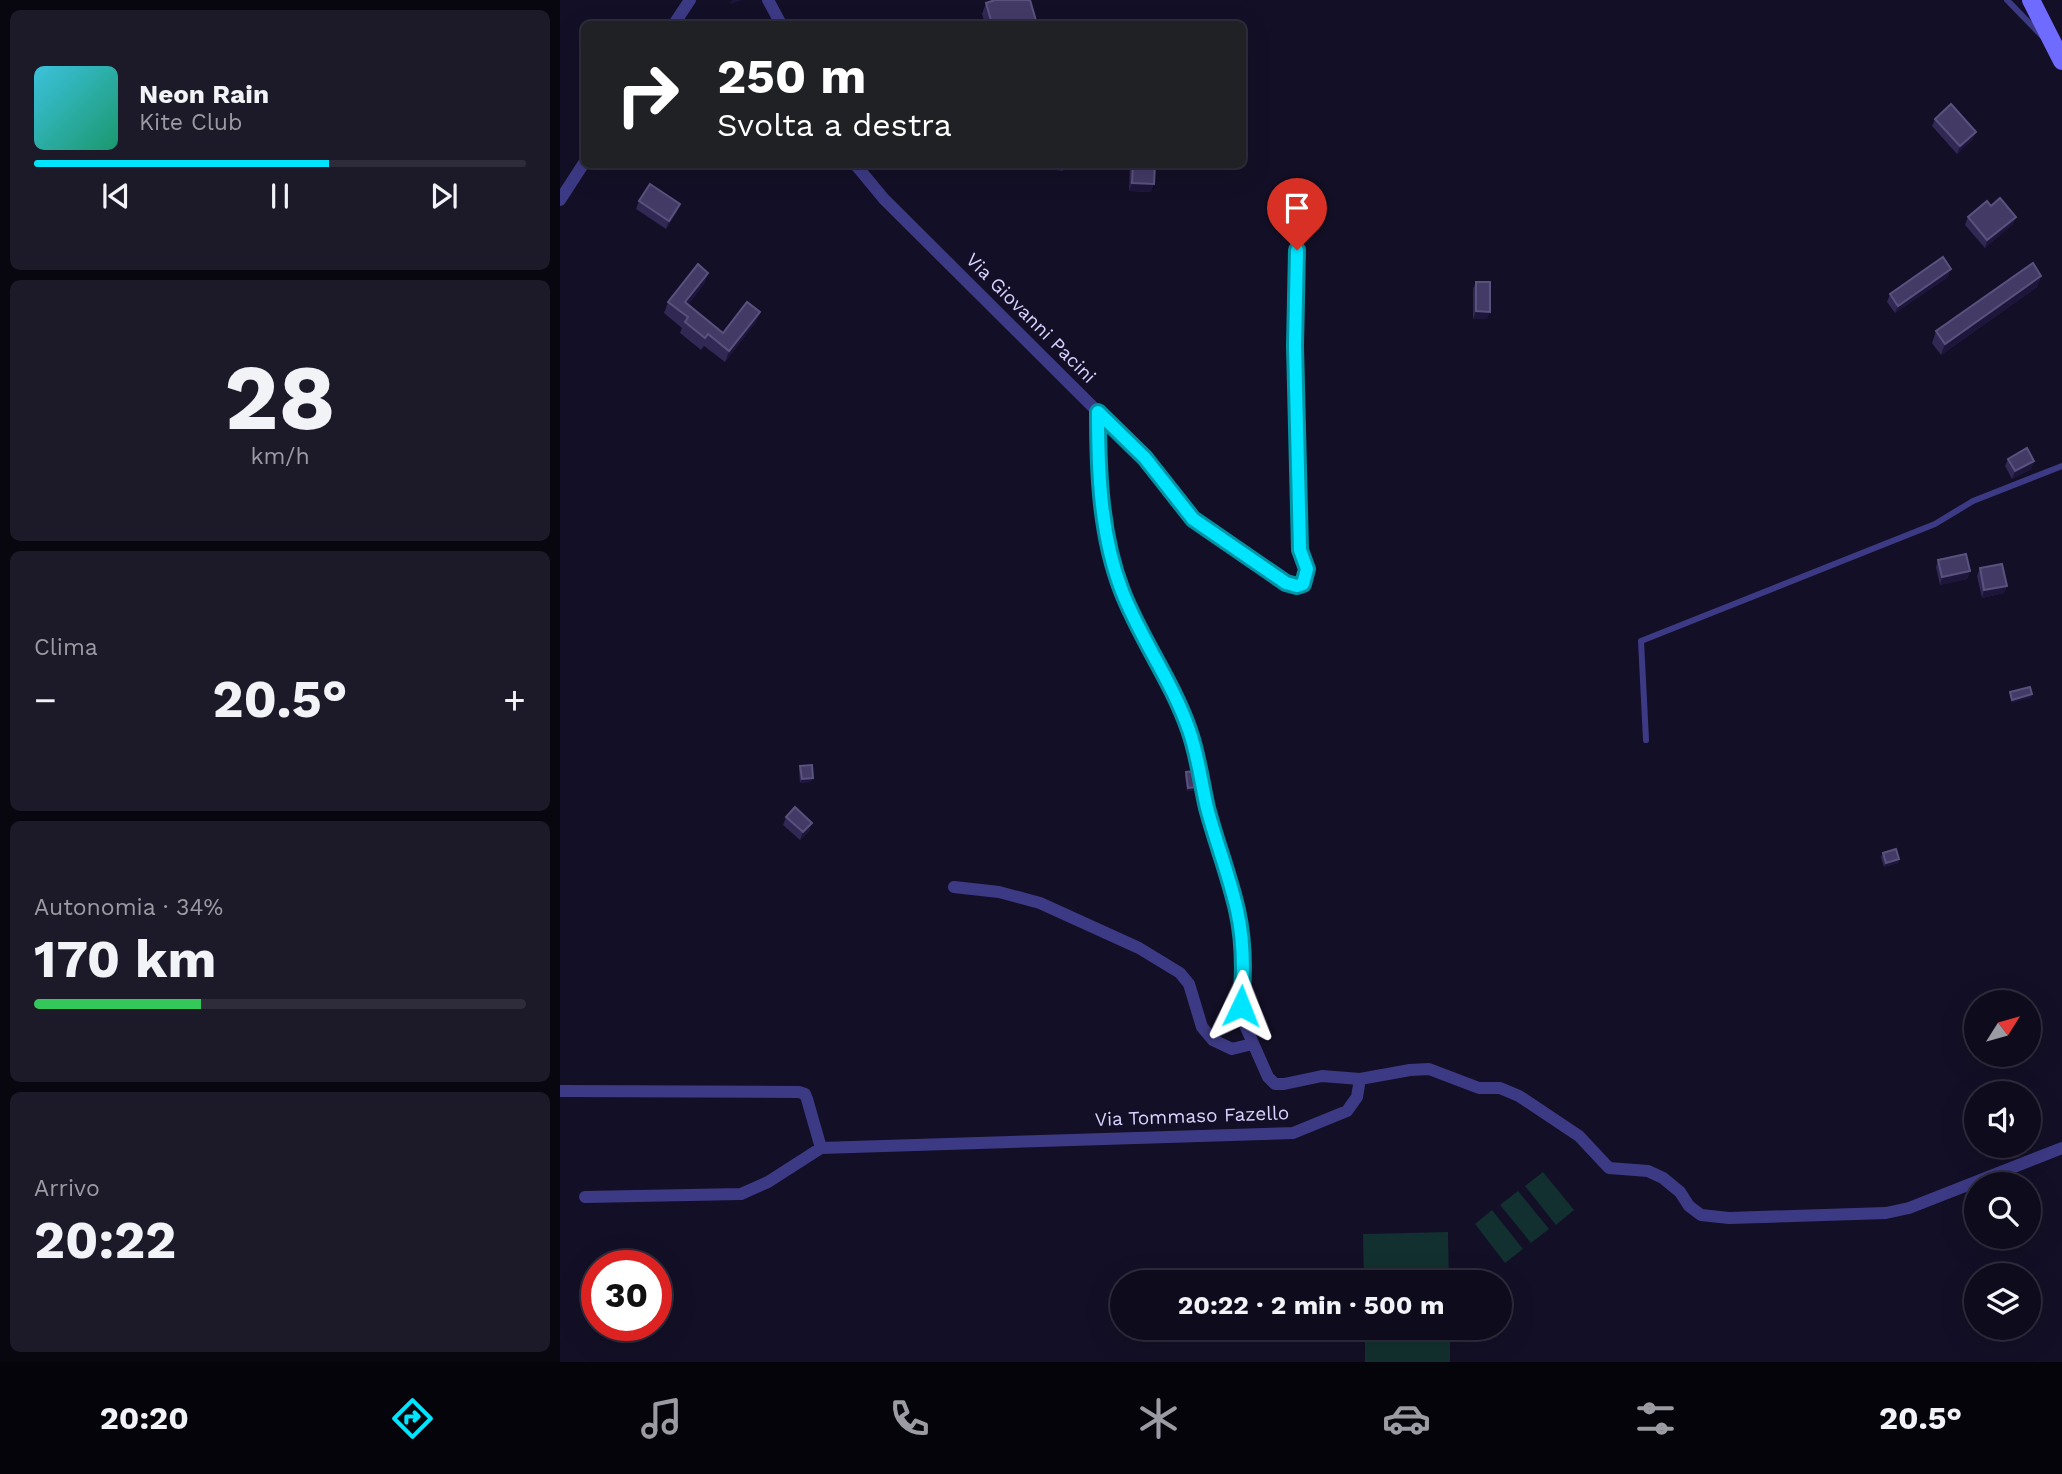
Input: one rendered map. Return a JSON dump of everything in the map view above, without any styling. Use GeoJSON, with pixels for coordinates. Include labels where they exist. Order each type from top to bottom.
{"type":"FeatureCollection","features":[{"type":"Feature","properties":{"kind":"main road"},"geometry":{"type":"LineString","coordinates":[[2031,0],[2060,56]]}},
{"type":"Feature","properties":{"kind":"street"},"geometry":{"type":"LineString","coordinates":[[676,21],[690,0]]}},
{"type":"Feature","properties":{"kind":"street"},"geometry":{"type":"LineString","coordinates":[[768,0],[779,21]]}},
{"type":"Feature","properties":{"kind":"street"},"geometry":{"type":"LineString","coordinates":[[560,200],[581,168]]}},
{"type":"Feature","properties":{"kind":"street","name":"Via Giovanni Pacini"},"geometry":{"type":"LineString","coordinates":[[858,168],[894,209],[1098,412],[1104,514],[1111,555],[1122,590],[1189,729],[1201,773],[1206,806],[1237,911],[1242,954],[1241,1016],[1268,1077],[1275,1084],[1322,1076],[1360,1079]]}},
{"type":"Feature","properties":{"kind":"street"},"geometry":{"type":"LineString","coordinates":[[1098,412],[1145,458],[1193,519],[1286,583],[1297,586],[1303,584],[1307,569],[1300,550],[1295,346],[1298,227]]}},
{"type":"Feature","properties":{"kind":"street"},"geometry":{"type":"LineString","coordinates":[[954,887],[999,892],[1040,903],[1139,948],[1180,973],[1189,984],[1202,1027],[1213,1040],[1232,1049],[1252,1044]]}},
{"type":"Feature","properties":{"kind":"street"},"geometry":{"type":"LineString","coordinates":[[1360,1079],[1429,1069],[1479,1088],[1500,1088],[1519,1096],[1579,1136],[1609,1168],[1648,1171],[1663,1178],[1680,1192],[1689,1206],[1701,1215],[1729,1218],[1886,1213],[1909,1208],[2062,1148]]}},
{"type":"Feature","properties":{"kind":"street","name":"Via Tommaso Fazello"},"geometry":{"type":"LineString","coordinates":[[821,1148],[1293,1133],[1346,1111],[1357,1097],[1360,1079]]}},
{"type":"Feature","properties":{"kind":"street"},"geometry":{"type":"LineString","coordinates":[[560,1090],[799,1092],[805,1094],[807,1099],[821,1148],[768,1182],[741,1194],[585,1197]]}},
{"type":"Feature","properties":{"kind":"lane"},"geometry":{"type":"LineString","coordinates":[[2007,0],[2060,56]]}},
{"type":"Feature","properties":{"kind":"lane"},"geometry":{"type":"LineString","coordinates":[[1646,740],[1641,641],[1935,523],[1973,502],[2062,466]]}},
{"type":"Feature","properties":{"kind":"green space"},"geometry":{"type":"Polygon","coordinates":[[[1543,1172],[1574,1210],[1556,1225],[1525,1186],[1543,1172]]]}},
{"type":"Feature","properties":{"kind":"green space"},"geometry":{"type":"Polygon","coordinates":[[[1518,1191],[1549,1229],[1531,1243],[1500,1205],[1518,1191]]]}},
{"type":"Feature","properties":{"kind":"green space"},"geometry":{"type":"Polygon","coordinates":[[[1492,1210],[1523,1249],[1505,1263],[1475,1224],[1492,1210]]]}},
{"type":"Feature","properties":{"kind":"green space"},"geometry":{"type":"Polygon","coordinates":[[[1448,1232],[1449,1270],[1364,1270],[1363,1234],[1448,1232]]]}},
{"type":"Feature","properties":{"kind":"green space"},"geometry":{"type":"Polygon","coordinates":[[[1365,1340],[1450,1340],[1450,1362],[1365,1362],[1365,1340]]]}},
{"type":"Feature","properties":{"kind":"building"},"geometry":{"type":"Polygon","coordinates":[[[995,0],[1030,0],[1036,21],[991,21],[986,3],[995,0]]]}},
{"type":"Feature","properties":{"kind":"building"},"geometry":{"type":"Polygon","coordinates":[[[1951,104],[1976,132],[1960,146],[1935,119],[1951,104]]]}},
{"type":"Feature","properties":{"kind":"building"},"geometry":{"type":"Polygon","coordinates":[[[1133,168],[1155,168],[1154,184],[1132,183],[1133,168]]]}},
{"type":"Feature","properties":{"kind":"building"},"geometry":{"type":"Polygon","coordinates":[[[650,184],[680,204],[669,221],[639,201],[650,184]]]}},
{"type":"Feature","properties":{"kind":"building"},"geometry":{"type":"Polygon","coordinates":[[[2000,198],[2016,217],[1987,240],[1968,217],[1987,201],[1991,206],[2000,198]]]}},
{"type":"Feature","properties":{"kind":"building"},"geometry":{"type":"Polygon","coordinates":[[[1943,257],[1951,269],[1898,306],[1890,294],[1943,257]]]}},
{"type":"Feature","properties":{"kind":"building"},"geometry":{"type":"Polygon","coordinates":[[[2033,263],[2041,276],[1945,344],[1936,331],[2033,263]]]}},
{"type":"Feature","properties":{"kind":"building"},"geometry":{"type":"Polygon","coordinates":[[[698,264],[708,273],[685,302],[723,333],[747,302],[760,312],[729,351],[708,334],[705,338],[685,322],[688,317],[668,302],[698,264]]]}},
{"type":"Feature","properties":{"kind":"building"},"geometry":{"type":"Polygon","coordinates":[[[1476,282],[1490,282],[1490,312],[1476,311],[1476,282]]]}},
{"type":"Feature","properties":{"kind":"building"},"geometry":{"type":"Polygon","coordinates":[[[2027,448],[2034,461],[2015,471],[2008,459],[2027,448]]]}},
{"type":"Feature","properties":{"kind":"building"},"geometry":{"type":"Polygon","coordinates":[[[1966,554],[1970,571],[1942,577],[1938,560],[1966,554]]]}},
{"type":"Feature","properties":{"kind":"building"},"geometry":{"type":"Polygon","coordinates":[[[2002,564],[2007,586],[1984,590],[1980,568],[2002,564]]]}},
{"type":"Feature","properties":{"kind":"building"},"geometry":{"type":"Polygon","coordinates":[[[2030,687],[2032,694],[2012,700],[2010,692],[2030,687]]]}},
{"type":"Feature","properties":{"kind":"building"},"geometry":{"type":"Polygon","coordinates":[[[812,765],[813,778],[802,779],[800,766],[812,765]]]}},
{"type":"Feature","properties":{"kind":"building"},"geometry":{"type":"Polygon","coordinates":[[[1195,771],[1197,787],[1188,788],[1186,772],[1195,771]]]}},
{"type":"Feature","properties":{"kind":"building"},"geometry":{"type":"Polygon","coordinates":[[[795,807],[812,823],[803,832],[786,817],[795,807]]]}},
{"type":"Feature","properties":{"kind":"building"},"geometry":{"type":"Polygon","coordinates":[[[1896,849],[1899,859],[1886,863],[1883,853],[1896,849]]]}},
{"type":"Feature","properties":{"kind":"route"},"geometry":{"type":"LineString","coordinates":[[1241,1006],[1242,954],[1237,911],[1206,806],[1201,773],[1189,729],[1122,590],[1111,555],[1104,514],[1098,412],[1145,458],[1193,519],[1286,583],[1297,586],[1303,584],[1307,569],[1300,550],[1295,346],[1297,250]]}}]}
